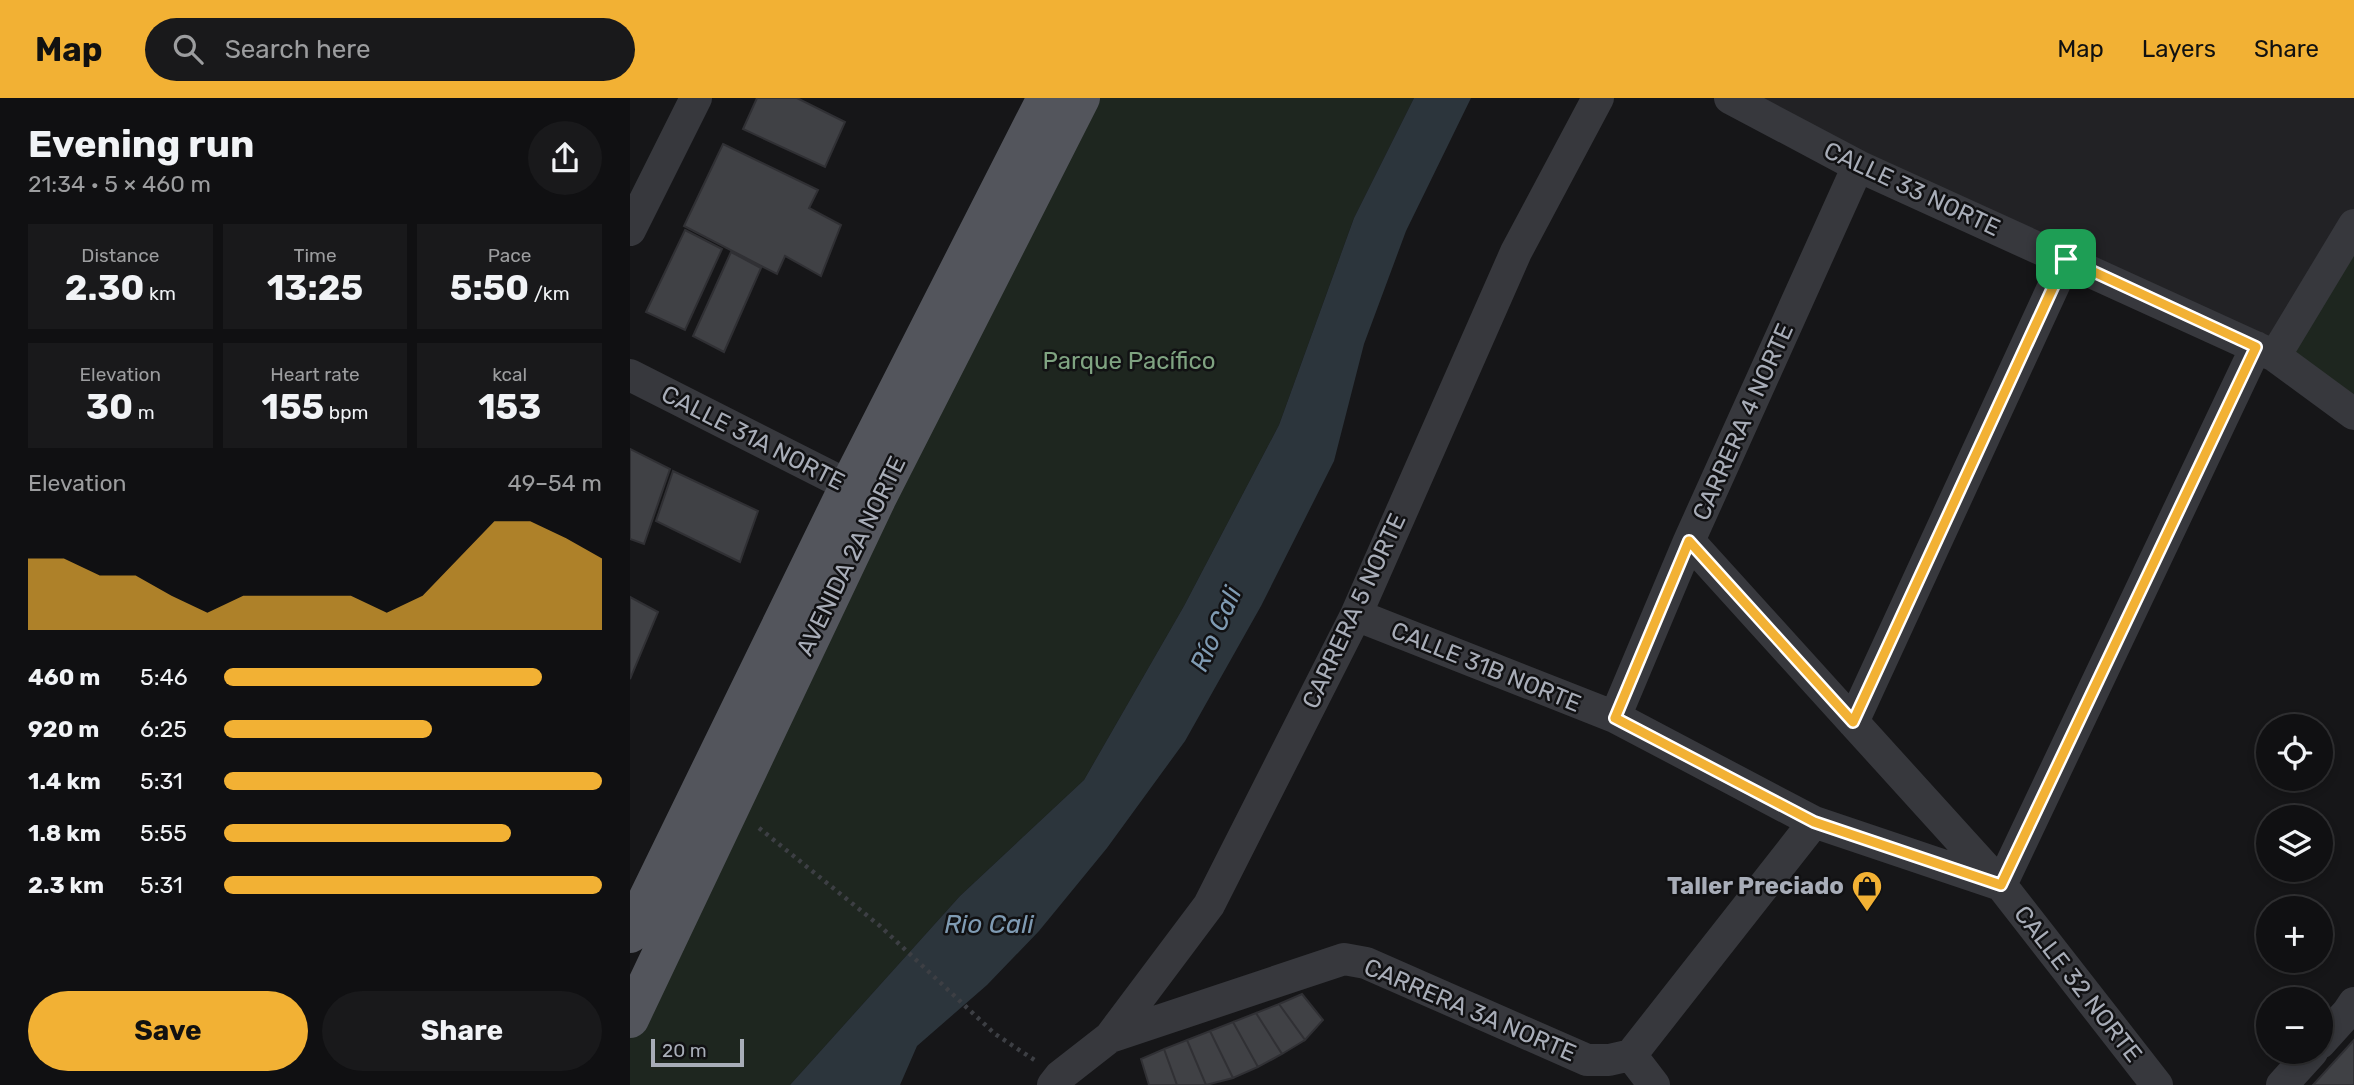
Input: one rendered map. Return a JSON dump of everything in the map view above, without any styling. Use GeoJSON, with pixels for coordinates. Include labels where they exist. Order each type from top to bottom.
{"type":"FeatureCollection","features":[{"type":"Feature","properties":{"kind":"main road","name":"AVENIDA 2A NORTE"},"geometry":{"type":"LineString","coordinates":[[630,1019],[862,493],[1046,98]]}},
{"type":"Feature","properties":{"kind":"main road","name":"AVENIDA 2A NORTE"},"geometry":{"type":"LineString","coordinates":[[630,934],[862,493],[1081,98]]}},
{"type":"Feature","properties":{"kind":"street"},"geometry":{"type":"LineString","coordinates":[[630,230],[696,98]]}},
{"type":"Feature","properties":{"kind":"street","name":"CARRERA 5 NORTE"},"geometry":{"type":"LineString","coordinates":[[1056,1081],[1110,1037],[1209,905],[1356,615],[1516,252],[1598,98]]}},
{"type":"Feature","properties":{"kind":"street","name":"CALLE 33 NORTE"},"geometry":{"type":"LineString","coordinates":[[1730,98],[1857,166],[2265,352],[2354,414]]}},
{"type":"Feature","properties":{"kind":"street","name":"CARRERA 4 NORTE"},"geometry":{"type":"LineString","coordinates":[[1615,718],[1689,541],[1857,166]]}},
{"type":"Feature","properties":{"kind":"street"},"geometry":{"type":"LineString","coordinates":[[2001,885],[2265,352],[2354,225]]}},
{"type":"Feature","properties":{"kind":"street"},"geometry":{"type":"LineString","coordinates":[[1853,722],[2066,259]]}},
{"type":"Feature","properties":{"kind":"street","name":"CALLE 31A NORTE"},"geometry":{"type":"LineString","coordinates":[[630,375],[862,493]]}},
{"type":"Feature","properties":{"kind":"street","name":"CALLE 32 NORTE"},"geometry":{"type":"LineString","coordinates":[[1689,541],[2001,885],[2157,1085]]}},
{"type":"Feature","properties":{"kind":"street","name":"CALLE 31B NORTE"},"geometry":{"type":"LineString","coordinates":[[1356,615],[1615,718],[1814,822],[2001,885]]}},
{"type":"Feature","properties":{"kind":"street"},"geometry":{"type":"LineString","coordinates":[[1654,1085],[1631,1055],[1814,822]]}},
{"type":"Feature","properties":{"kind":"street","name":"CARRERA 3A NORTE"},"geometry":{"type":"LineString","coordinates":[[1110,1037],[1344,959],[1366,963],[1587,1060],[1609,1060],[1631,1055]]}},
{"type":"Feature","properties":{"kind":"street"},"geometry":{"type":"LineString","coordinates":[[2333,1029],[2354,1003]]}},
{"type":"Feature","properties":{"kind":"street"},"geometry":{"type":"LineString","coordinates":[[2281,1085],[2301,1064]]}},
{"type":"Feature","properties":{"kind":"path"},"geometry":{"type":"LineString","coordinates":[[754,824],[880,926],[995,1034],[1056,1081]]}},
{"type":"Feature","properties":{"kind":"shaded area"},"geometry":{"type":"Polygon","coordinates":[[[1730,98],[2354,98],[2354,225],[2275,356],[1730,98]]]}},
{"type":"Feature","properties":{"kind":"green space","name":"Parque Pacífico"},"geometry":{"type":"Polygon","coordinates":[[[1081,98],[1414,98],[1354,218],[1279,425],[1184,606],[1084,780],[960,896],[790,1085],[630,1085],[630,1019],[1081,98]]]}},
{"type":"Feature","properties":{"kind":"green space"},"geometry":{"type":"Polygon","coordinates":[[[2354,225],[2354,414],[2275,356],[2354,225]]]}},
{"type":"Feature","properties":{"kind":"water","name":"Rio Cali"},"geometry":{"type":"Polygon","coordinates":[[[1414,98],[1471,98],[1406,231],[1364,344],[1334,461],[1261,606],[1185,741],[1107,848],[1039,931],[987,985],[917,1046],[900,1085],[790,1085],[960,896],[1084,780],[1184,606],[1279,425],[1354,218],[1414,98]]]}},
{"type":"Feature","properties":{"kind":"building"},"geometry":{"type":"Polygon","coordinates":[[[757,98],[797,98],[845,122],[825,167],[743,129],[757,98]]]}},
{"type":"Feature","properties":{"kind":"building"},"geometry":{"type":"Polygon","coordinates":[[[723,144],[818,190],[809,208],[841,225],[821,276],[785,256],[777,274],[684,226],[723,144]]]}},
{"type":"Feature","properties":{"kind":"building"},"geometry":{"type":"Polygon","coordinates":[[[685,230],[722,249],[685,330],[646,312],[685,230]]]}},
{"type":"Feature","properties":{"kind":"building"},"geometry":{"type":"Polygon","coordinates":[[[731,252],[761,268],[724,352],[693,336],[731,252]]]}},
{"type":"Feature","properties":{"kind":"building"},"geometry":{"type":"Polygon","coordinates":[[[630,449],[670,469],[644,544],[630,539],[630,449]]]}},
{"type":"Feature","properties":{"kind":"building"},"geometry":{"type":"Polygon","coordinates":[[[673,471],[758,511],[740,562],[656,521],[673,471]]]}},
{"type":"Feature","properties":{"kind":"building"},"geometry":{"type":"Polygon","coordinates":[[[630,597],[658,612],[630,679],[630,597]]]}},
{"type":"Feature","properties":{"kind":"building"},"geometry":{"type":"Polygon","coordinates":[[[1302,994],[1323,1020],[1305,1040],[1279,1004],[1302,994]]]}},
{"type":"Feature","properties":{"kind":"building"},"geometry":{"type":"Polygon","coordinates":[[[1279,1004],[1305,1040],[1282,1054],[1256,1013],[1279,1004]]]}},
{"type":"Feature","properties":{"kind":"building"},"geometry":{"type":"Polygon","coordinates":[[[1256,1013],[1282,1054],[1258,1067],[1233,1022],[1256,1013]]]}},
{"type":"Feature","properties":{"kind":"building"},"geometry":{"type":"Polygon","coordinates":[[[1233,1022],[1258,1067],[1233,1078],[1210,1031],[1233,1022]]]}},
{"type":"Feature","properties":{"kind":"building"},"geometry":{"type":"Polygon","coordinates":[[[1210,1031],[1233,1078],[1206,1085],[1187,1040],[1210,1031]]]}},
{"type":"Feature","properties":{"kind":"building"},"geometry":{"type":"Polygon","coordinates":[[[1187,1040],[1206,1085],[1177,1085],[1164,1049],[1187,1040]]]}},
{"type":"Feature","properties":{"kind":"building"},"geometry":{"type":"Polygon","coordinates":[[[2354,1040],[2354,1085],[2313,1085],[2354,1040]]]}},
{"type":"Feature","properties":{"kind":"building"},"geometry":{"type":"Polygon","coordinates":[[[1164,1049],[1177,1085],[1149,1085],[1141,1059],[1164,1049]]]}},
{"type":"Feature","properties":{"kind":"place","name":"Taller Preciado"},"geometry":{"type":"Point","coordinates":[1867,913]}},
{"type":"Feature","properties":{"kind":"route"},"geometry":{"type":"LineString","coordinates":[[2066,259],[2256,347],[2001,885],[1814,822],[1615,718],[1689,541],[1853,722],[2066,259]]}},
{"type":"Feature","properties":{"kind":"water label","name":"Río Cali"},"geometry":{"type":"Point","coordinates":[1216,629]}}]}
